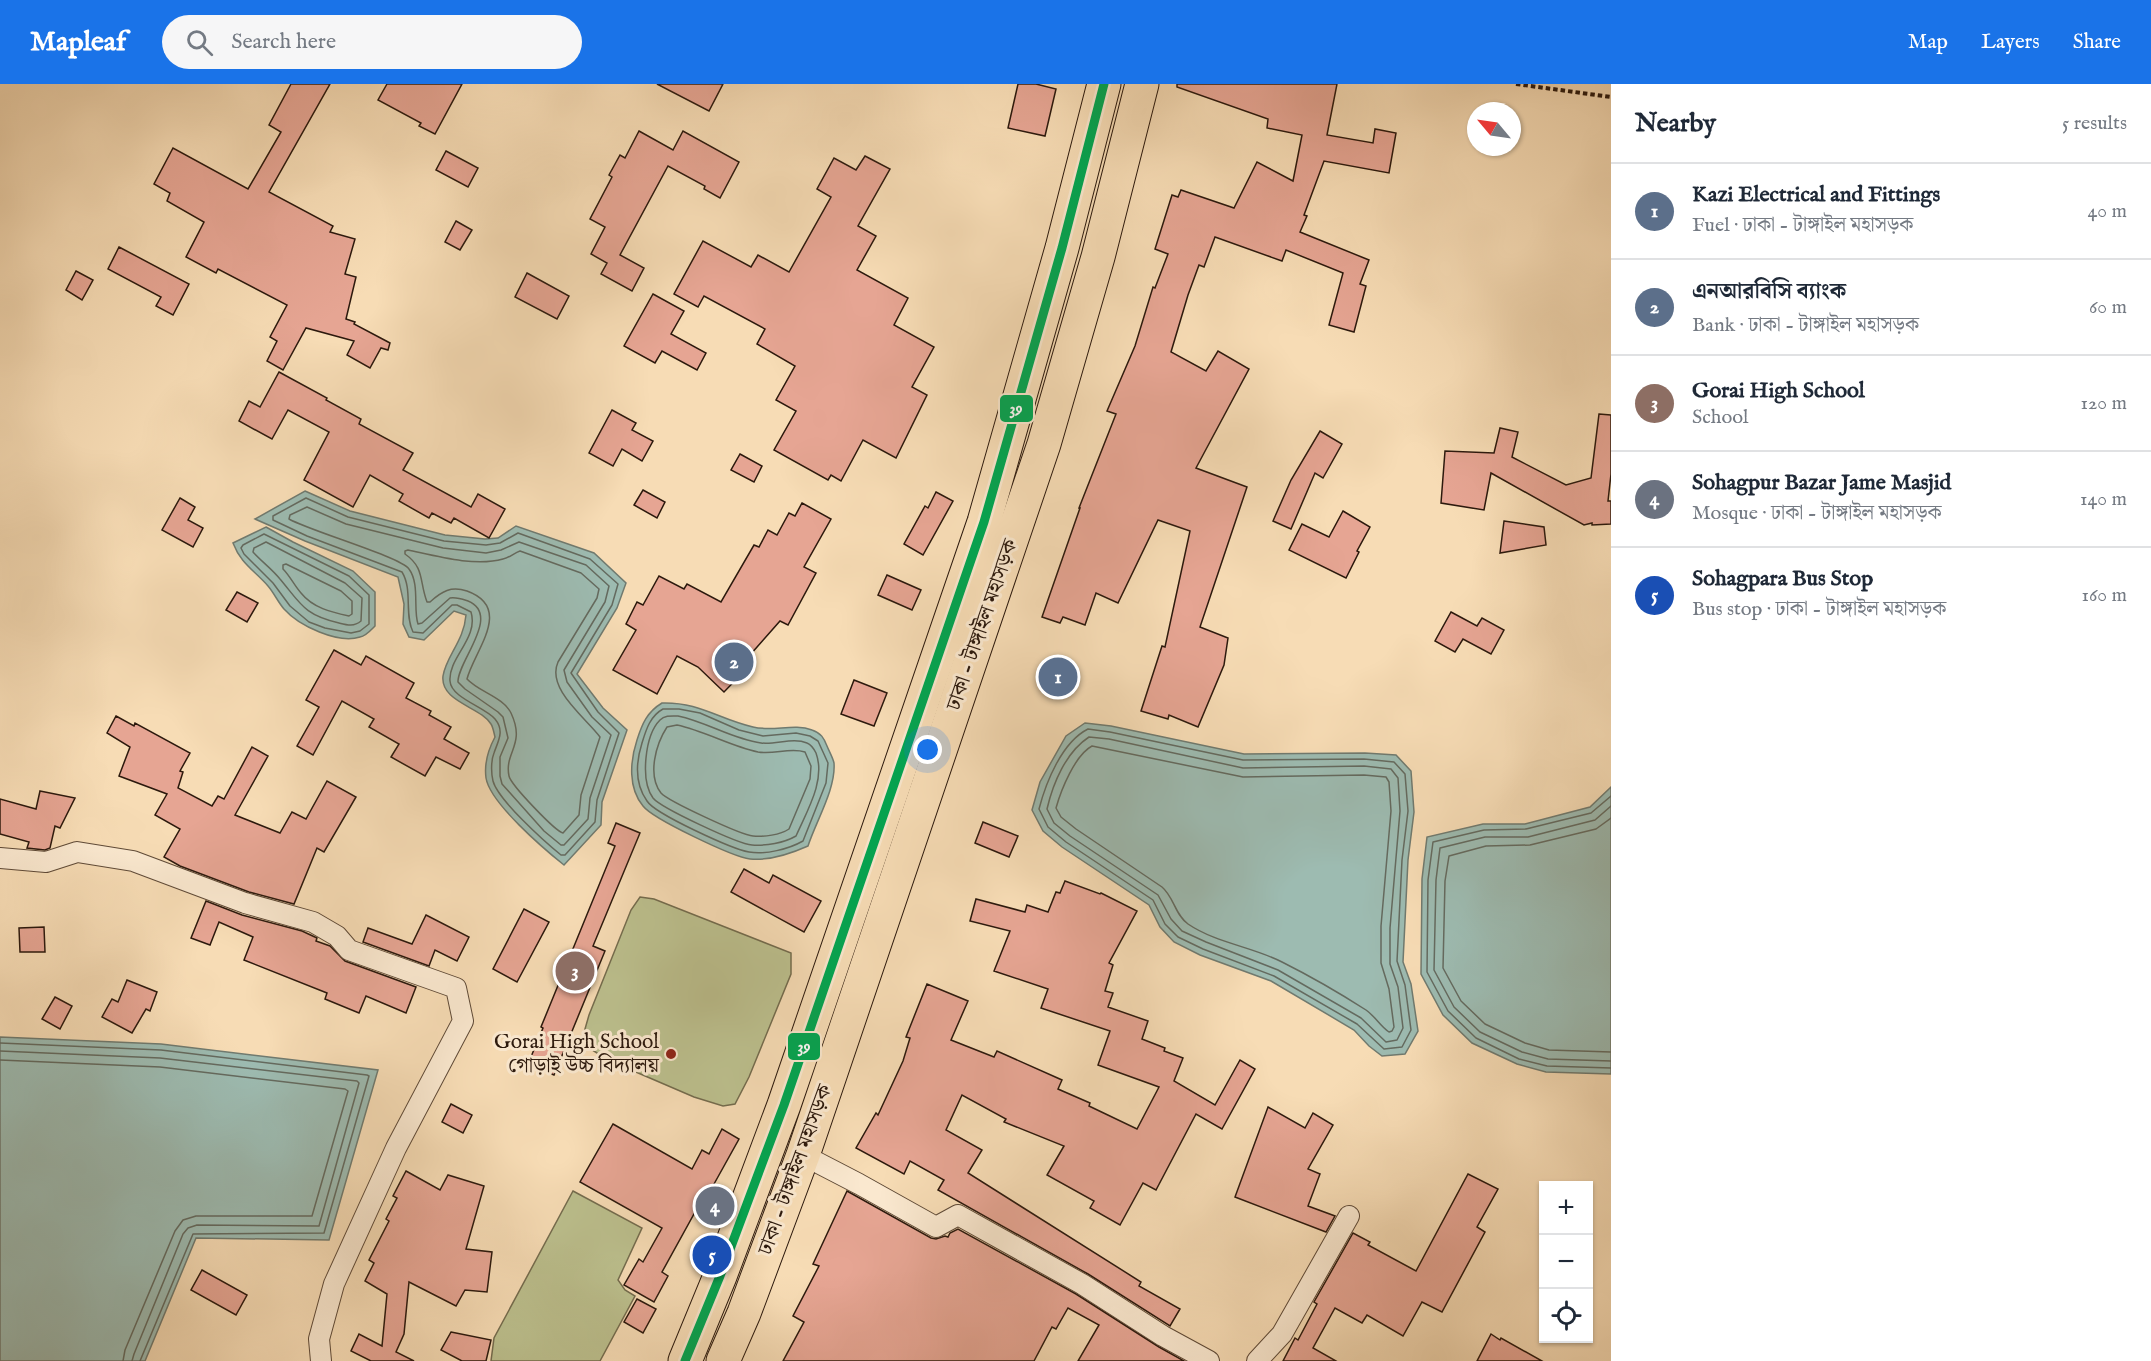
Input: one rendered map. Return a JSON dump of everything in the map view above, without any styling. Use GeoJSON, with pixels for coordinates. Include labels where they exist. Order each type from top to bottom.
{"type":"FeatureCollection","features":[{"type":"Feature","properties":{"kind":"highway","name":"ঢাকা - টাঙ্গাইল মহাসড়ক"},"geometry":{"type":"LineString","coordinates":[[685,1361],[720,1276],[784,1105],[984,522],[1059,259],[1104,84]]}},
{"type":"Feature","properties":{"kind":"highway","name":"ঢাকা - টাঙ্গাইল মহাসড়ক"},"geometry":{"type":"LineString","coordinates":[[723,1361],[744,1313],[803,1155],[1044,444],[1098,257],[1142,84]]}},
{"type":"Feature","properties":{"kind":"street"},"geometry":{"type":"LineString","coordinates":[[0,858],[46,862],[77,852],[133,861],[245,903],[313,922],[337,936],[349,950],[456,987],[464,1021],[396,1148],[334,1284],[319,1339],[321,1361]]}},
{"type":"Feature","properties":{"kind":"street"},"geometry":{"type":"LineString","coordinates":[[803,1155],[936,1227],[958,1215],[1082,1284],[1163,1336],[1209,1361]]}},
{"type":"Feature","properties":{"kind":"street"},"geometry":{"type":"LineString","coordinates":[[1257,1361],[1282,1334],[1349,1216]]}},
{"type":"Feature","properties":{"kind":"path"},"geometry":{"type":"LineString","coordinates":[[1516,84],[1611,97]]}},
{"type":"Feature","properties":{"kind":"green space"},"geometry":{"type":"Polygon","coordinates":[[[640,897],[654,899],[791,953],[791,974],[749,1077],[735,1104],[723,1106],[694,1097],[608,1060],[586,1046],[583,1036],[589,1015],[631,910],[640,897]]]}},
{"type":"Feature","properties":{"kind":"green space"},"geometry":{"type":"Polygon","coordinates":[[[573,1191],[642,1228],[618,1280],[625,1290],[635,1296],[600,1361],[491,1361],[494,1338],[573,1191]]]}},
{"type":"Feature","properties":{"kind":"water"},"geometry":{"type":"Polygon","coordinates":[[[305,491],[350,511],[445,535],[498,538],[516,526],[594,553],[626,583],[617,608],[577,674],[603,708],[627,730],[602,802],[601,825],[564,865],[519,825],[497,800],[486,778],[487,757],[495,737],[492,725],[479,713],[454,698],[444,685],[445,669],[462,633],[466,615],[454,611],[424,640],[409,637],[403,624],[404,604],[398,577],[255,519],[305,491]]]}},
{"type":"Feature","properties":{"kind":"water"},"geometry":{"type":"Polygon","coordinates":[[[266,527],[353,571],[375,592],[375,626],[362,636],[351,639],[341,638],[319,632],[299,622],[291,615],[268,586],[244,562],[233,543],[266,527]]]}},
{"type":"Feature","properties":{"kind":"water"},"geometry":{"type":"Polygon","coordinates":[[[662,703],[687,705],[753,727],[768,729],[798,727],[820,734],[833,759],[834,773],[829,794],[808,846],[765,859],[741,857],[694,837],[643,806],[633,783],[633,757],[643,724],[652,710],[662,703]]]}},
{"type":"Feature","properties":{"kind":"water"},"geometry":{"type":"Polygon","coordinates":[[[1085,723],[1111,726],[1244,754],[1396,755],[1411,771],[1414,812],[1408,860],[1403,962],[1411,984],[1418,1031],[1405,1054],[1382,1056],[1354,1030],[1271,981],[1200,955],[1174,942],[1160,927],[1149,905],[1062,847],[1043,831],[1032,810],[1040,782],[1066,736],[1085,723]]]}},
{"type":"Feature","properties":{"kind":"water"},"geometry":{"type":"Polygon","coordinates":[[[1611,787],[1611,1074],[1546,1072],[1517,1064],[1472,1043],[1443,1015],[1421,974],[1422,879],[1427,837],[1483,824],[1525,824],[1590,807],[1611,787]]]}},
{"type":"Feature","properties":{"kind":"water"},"geometry":{"type":"Polygon","coordinates":[[[0,1037],[161,1044],[378,1070],[329,1240],[196,1238],[145,1361],[0,1361],[0,1037]]]}},
{"type":"Feature","properties":{"kind":"building"},"geometry":{"type":"Polygon","coordinates":[[[291,84],[330,84],[269,192],[333,226],[330,232],[355,239],[345,274],[356,277],[346,319],[390,343],[388,350],[381,348],[370,368],[347,355],[354,341],[306,328],[283,370],[267,361],[277,341],[270,337],[287,305],[218,269],[216,273],[186,257],[204,222],[167,201],[170,193],[154,184],[173,148],[248,189],[281,132],[269,125],[291,84]]]}},
{"type":"Feature","properties":{"kind":"building"},"geometry":{"type":"Polygon","coordinates":[[[387,84],[462,84],[435,134],[419,126],[421,123],[378,100],[387,84]]]}},
{"type":"Feature","properties":{"kind":"building"},"geometry":{"type":"Polygon","coordinates":[[[657,84],[723,84],[709,111],[657,84]]]}},
{"type":"Feature","properties":{"kind":"building"},"geometry":{"type":"Polygon","coordinates":[[[1018,84],[1036,84],[1056,89],[1045,136],[1008,128],[1018,84]]]}},
{"type":"Feature","properties":{"kind":"building"},"geometry":{"type":"Polygon","coordinates":[[[1177,84],[1337,84],[1327,135],[1373,143],[1375,129],[1396,133],[1389,173],[1324,161],[1300,232],[1369,260],[1360,284],[1366,286],[1354,332],[1329,325],[1343,273],[1286,250],[1282,261],[1215,237],[1204,267],[1199,265],[1188,295],[1171,352],[1206,371],[1218,351],[1249,369],[1196,468],[1247,487],[1200,627],[1228,638],[1224,665],[1198,727],[1169,715],[1168,719],[1141,711],[1162,646],[1165,647],[1190,531],[1158,520],[1118,603],[1096,593],[1085,625],[1063,617],[1060,623],[1042,617],[1079,508],[1116,414],[1107,411],[1135,346],[1153,287],[1155,288],[1168,254],[1155,249],[1172,195],[1178,197],[1181,190],[1234,208],[1257,162],[1293,181],[1302,135],[1267,128],[1268,119],[1177,87],[1177,84]]]}},
{"type":"Feature","properties":{"kind":"building"},"geometry":{"type":"Polygon","coordinates":[[[639,131],[673,150],[683,131],[739,162],[720,198],[704,189],[705,186],[668,166],[620,255],[644,268],[632,291],[601,274],[607,263],[591,254],[605,227],[590,219],[612,177],[609,175],[620,155],[625,158],[639,131]]]}},
{"type":"Feature","properties":{"kind":"building"},"geometry":{"type":"Polygon","coordinates":[[[446,151],[478,168],[468,187],[436,170],[446,151]]]}},
{"type":"Feature","properties":{"kind":"building"},"geometry":{"type":"Polygon","coordinates":[[[865,156],[890,169],[858,226],[876,236],[857,270],[908,298],[894,325],[934,347],[912,387],[927,395],[896,458],[863,440],[841,481],[831,475],[828,480],[774,450],[796,411],[776,400],[795,366],[757,344],[765,329],[704,296],[698,307],[674,294],[703,241],[751,267],[758,255],[789,272],[831,197],[817,189],[834,158],[856,170],[865,156]]]}},
{"type":"Feature","properties":{"kind":"building"},"geometry":{"type":"Polygon","coordinates":[[[456,221],[472,230],[460,250],[445,242],[456,221]]]}},
{"type":"Feature","properties":{"kind":"building"},"geometry":{"type":"Polygon","coordinates":[[[119,247],[189,284],[173,315],[156,306],[161,297],[108,269],[119,247]]]}},
{"type":"Feature","properties":{"kind":"building"},"geometry":{"type":"Polygon","coordinates":[[[76,271],[93,280],[82,300],[66,290],[76,271]]]}},
{"type":"Feature","properties":{"kind":"building"},"geometry":{"type":"Polygon","coordinates":[[[527,273],[569,296],[557,319],[515,297],[527,273]]]}},
{"type":"Feature","properties":{"kind":"building"},"geometry":{"type":"Polygon","coordinates":[[[653,294],[684,311],[671,334],[706,353],[697,370],[662,351],[655,363],[624,346],[653,294]]]}},
{"type":"Feature","properties":{"kind":"building"},"geometry":{"type":"Polygon","coordinates":[[[279,372],[361,419],[359,424],[413,453],[403,470],[471,507],[478,494],[505,509],[489,538],[454,518],[451,523],[432,513],[429,518],[399,501],[403,494],[370,475],[353,507],[304,480],[329,432],[288,410],[272,439],[239,421],[249,401],[260,407],[279,372]]]}},
{"type":"Feature","properties":{"kind":"building"},"geometry":{"type":"Polygon","coordinates":[[[612,410],[636,423],[632,430],[653,441],[642,461],[622,449],[613,466],[589,453],[612,410]]]}},
{"type":"Feature","properties":{"kind":"building"},"geometry":{"type":"Polygon","coordinates":[[[1599,414],[1611,415],[1611,474],[1608,501],[1611,501],[1611,524],[1584,525],[1491,473],[1484,510],[1441,503],[1445,451],[1494,453],[1500,428],[1518,432],[1512,457],[1566,485],[1591,478],[1599,414]]]}},
{"type":"Feature","properties":{"kind":"building"},"geometry":{"type":"Polygon","coordinates":[[[1320,431],[1342,444],[1323,478],[1315,473],[1291,529],[1273,521],[1291,480],[1320,431]]]}},
{"type":"Feature","properties":{"kind":"building"},"geometry":{"type":"Polygon","coordinates":[[[740,454],[762,466],[754,482],[731,470],[740,454]]]}},
{"type":"Feature","properties":{"kind":"building"},"geometry":{"type":"Polygon","coordinates":[[[643,490],[665,502],[657,518],[634,505],[643,490]]]}},
{"type":"Feature","properties":{"kind":"building"},"geometry":{"type":"Polygon","coordinates":[[[936,492],[953,501],[923,555],[904,544],[925,506],[928,508],[936,492]]]}},
{"type":"Feature","properties":{"kind":"building"},"geometry":{"type":"Polygon","coordinates":[[[180,498],[195,507],[188,520],[203,528],[193,547],[162,530],[180,498]]]}},
{"type":"Feature","properties":{"kind":"building"},"geometry":{"type":"Polygon","coordinates":[[[802,503],[831,519],[804,567],[816,573],[788,625],[780,621],[750,655],[755,660],[724,692],[698,667],[677,656],[657,694],[613,670],[636,630],[626,624],[637,602],[643,605],[659,576],[684,589],[687,584],[721,602],[754,545],[759,547],[768,530],[777,535],[789,513],[795,516],[802,503]]]}},
{"type":"Feature","properties":{"kind":"building"},"geometry":{"type":"Polygon","coordinates":[[[1343,511],[1370,527],[1346,578],[1289,550],[1302,524],[1329,537],[1343,511]]]}},
{"type":"Feature","properties":{"kind":"building"},"geometry":{"type":"Polygon","coordinates":[[[1504,521],[1544,527],[1546,545],[1500,553],[1504,521]]]}},
{"type":"Feature","properties":{"kind":"building"},"geometry":{"type":"Polygon","coordinates":[[[887,575],[921,590],[912,610],[878,595],[887,575]]]}},
{"type":"Feature","properties":{"kind":"building"},"geometry":{"type":"Polygon","coordinates":[[[237,592],[258,603],[247,622],[226,610],[237,592]]]}},
{"type":"Feature","properties":{"kind":"building"},"geometry":{"type":"Polygon","coordinates":[[[1451,612],[1477,626],[1482,618],[1504,630],[1491,654],[1463,639],[1455,652],[1435,641],[1451,612]]]}},
{"type":"Feature","properties":{"kind":"building"},"geometry":{"type":"Polygon","coordinates":[[[334,650],[361,665],[366,656],[414,683],[406,698],[431,711],[429,715],[451,727],[444,739],[469,753],[460,769],[436,757],[425,776],[391,757],[399,744],[369,727],[374,719],[342,701],[313,755],[297,746],[319,707],[306,700],[334,650]]]}},
{"type":"Feature","properties":{"kind":"building"},"geometry":{"type":"Polygon","coordinates":[[[854,680],[887,693],[874,726],[841,714],[854,680]]]}},
{"type":"Feature","properties":{"kind":"building"},"geometry":{"type":"Polygon","coordinates":[[[116,716],[134,726],[135,723],[190,753],[180,771],[183,772],[178,788],[212,806],[218,796],[224,799],[252,747],[268,756],[235,815],[280,833],[292,812],[306,819],[327,781],[356,797],[324,852],[317,848],[294,904],[249,892],[180,866],[164,857],[180,829],[155,815],[167,794],[119,776],[130,747],[107,733],[116,716]]]}},
{"type":"Feature","properties":{"kind":"building"},"geometry":{"type":"Polygon","coordinates":[[[40,791],[75,798],[60,828],[55,826],[50,848],[45,850],[27,848],[29,842],[0,834],[0,799],[36,809],[40,791]]]}},
{"type":"Feature","properties":{"kind":"building"},"geometry":{"type":"Polygon","coordinates":[[[983,822],[1018,836],[1009,857],[975,843],[983,822]]]}},
{"type":"Feature","properties":{"kind":"building"},"geometry":{"type":"Polygon","coordinates":[[[616,823],[640,833],[593,946],[605,951],[554,1075],[528,1064],[615,846],[608,843],[616,823]]]}},
{"type":"Feature","properties":{"kind":"building"},"geometry":{"type":"Polygon","coordinates":[[[744,869],[769,883],[773,875],[821,901],[804,932],[731,892],[744,869]]]}},
{"type":"Feature","properties":{"kind":"building"},"geometry":{"type":"Polygon","coordinates":[[[1065,881],[1101,893],[1137,911],[1109,963],[1113,965],[1105,991],[1113,993],[1108,1007],[1148,1021],[1142,1039],[1183,1058],[1174,1081],[1215,1105],[1240,1060],[1255,1069],[1222,1129],[1196,1114],[1156,1190],[1143,1183],[1120,1225],[1090,1208],[1094,1201],[1047,1175],[1064,1146],[1004,1122],[1006,1119],[962,1095],[946,1130],[982,1150],[968,1173],[1141,1282],[1139,1286],[1180,1309],[1170,1326],[1088,1274],[938,1190],[944,1180],[910,1161],[904,1174],[856,1148],[876,1113],[878,1115],[903,1061],[910,1038],[906,1037],[927,984],[968,1001],[951,1040],[994,1057],[997,1051],[1062,1080],[1058,1089],[1090,1103],[1089,1106],[1137,1129],[1159,1087],[1098,1065],[1110,1031],[1041,1008],[1048,989],[994,971],[1010,931],[970,921],[976,899],[1025,912],[1027,905],[1048,912],[1056,892],[1060,893],[1065,881]]]}},
{"type":"Feature","properties":{"kind":"building"},"geometry":{"type":"Polygon","coordinates":[[[206,901],[242,915],[302,931],[317,938],[316,941],[330,946],[345,961],[416,987],[406,1013],[366,996],[359,1013],[325,999],[327,993],[244,960],[253,937],[219,922],[210,945],[191,938],[206,901]]]}},
{"type":"Feature","properties":{"kind":"building"},"geometry":{"type":"Polygon","coordinates":[[[524,909],[549,922],[517,982],[493,969],[524,909]]]}},
{"type":"Feature","properties":{"kind":"building"},"geometry":{"type":"Polygon","coordinates":[[[426,915],[469,937],[457,961],[435,950],[429,966],[363,942],[368,928],[412,944],[426,915]]]}},
{"type":"Feature","properties":{"kind":"building"},"geometry":{"type":"Polygon","coordinates":[[[44,927],[45,952],[20,952],[19,928],[44,927]]]}},
{"type":"Feature","properties":{"kind":"building"},"geometry":{"type":"Polygon","coordinates":[[[127,980],[157,992],[150,1011],[146,1009],[132,1033],[102,1017],[112,999],[118,1002],[127,980]]]}},
{"type":"Feature","properties":{"kind":"building"},"geometry":{"type":"Polygon","coordinates":[[[55,997],[72,1006],[60,1029],[42,1019],[55,997]]]}},
{"type":"Feature","properties":{"kind":"building"},"geometry":{"type":"Polygon","coordinates":[[[451,1104],[472,1115],[463,1133],[442,1122],[451,1104]]]}},
{"type":"Feature","properties":{"kind":"building"},"geometry":{"type":"Polygon","coordinates":[[[1268,1107],[1305,1128],[1313,1113],[1333,1125],[1308,1169],[1320,1174],[1308,1206],[1335,1216],[1326,1232],[1235,1197],[1268,1107]]]}},
{"type":"Feature","properties":{"kind":"building"},"geometry":{"type":"Polygon","coordinates":[[[613,1124],[692,1169],[702,1150],[709,1154],[722,1129],[739,1139],[662,1272],[668,1276],[654,1302],[624,1285],[639,1259],[643,1262],[662,1228],[580,1182],[613,1124]]]}},
{"type":"Feature","properties":{"kind":"building"},"geometry":{"type":"Polygon","coordinates":[[[406,1171],[440,1190],[448,1175],[484,1186],[466,1249],[492,1252],[487,1292],[465,1290],[456,1306],[409,1282],[404,1334],[396,1352],[414,1361],[371,1361],[351,1351],[359,1334],[382,1346],[387,1294],[365,1281],[374,1263],[369,1260],[389,1221],[386,1219],[397,1198],[393,1196],[406,1171]]]}},
{"type":"Feature","properties":{"kind":"building"},"geometry":{"type":"Polygon","coordinates":[[[1468,1174],[1498,1189],[1477,1227],[1485,1232],[1442,1312],[1422,1302],[1403,1336],[1367,1315],[1362,1323],[1335,1308],[1313,1348],[1336,1361],[1283,1361],[1295,1338],[1298,1340],[1317,1304],[1314,1302],[1353,1233],[1370,1242],[1368,1245],[1416,1271],[1468,1174]]]}},
{"type":"Feature","properties":{"kind":"building"},"geometry":{"type":"Polygon","coordinates":[[[847,1191],[931,1238],[948,1237],[950,1233],[958,1229],[1076,1294],[1184,1361],[1078,1361],[1099,1325],[1068,1308],[1056,1329],[1052,1327],[1034,1361],[783,1361],[804,1322],[793,1316],[819,1266],[813,1264],[847,1191]]]}},
{"type":"Feature","properties":{"kind":"building"},"geometry":{"type":"Polygon","coordinates":[[[202,1270],[247,1295],[236,1315],[191,1290],[202,1270]]]}},
{"type":"Feature","properties":{"kind":"building"},"geometry":{"type":"Polygon","coordinates":[[[637,1299],[656,1309],[643,1333],[624,1322],[637,1299]]]}},
{"type":"Feature","properties":{"kind":"building"},"geometry":{"type":"Polygon","coordinates":[[[451,1332],[491,1340],[486,1361],[462,1361],[441,1350],[451,1332]]]}},
{"type":"Feature","properties":{"kind":"building"},"geometry":{"type":"Polygon","coordinates":[[[1491,1334],[1500,1340],[1501,1338],[1542,1361],[1477,1361],[1491,1334]]]}},
{"type":"Feature","properties":{"kind":"transit line","name":"39"},"geometry":{"type":"LineString","coordinates":[[685,1361],[720,1276],[784,1105],[984,522],[1062,248],[1104,84]]}},
{"type":"Feature","properties":{"kind":"place","name":"এনআরবিসি ব্যাংক"},"geometry":{"type":"Point","coordinates":[734,662]}},
{"type":"Feature","properties":{"kind":"place","name":"Kazi Electrical and Fittings"},"geometry":{"type":"Point","coordinates":[1058,677]}},
{"type":"Feature","properties":{"kind":"place","name":"Gorai High School"},"geometry":{"type":"Point","coordinates":[575,971]}},
{"type":"Feature","properties":{"kind":"place","name":"Gorai High School গোড়াই উচ্চ বিদ্যালয়"},"geometry":{"type":"Point","coordinates":[671,1054]}},
{"type":"Feature","properties":{"kind":"place","name":"Sohagpur Bazar Jame Masjid"},"geometry":{"type":"Point","coordinates":[715,1206]}},
{"type":"Feature","properties":{"kind":"place","name":"Sohagpara Bus Stop"},"geometry":{"type":"Point","coordinates":[712,1255]}}]}
